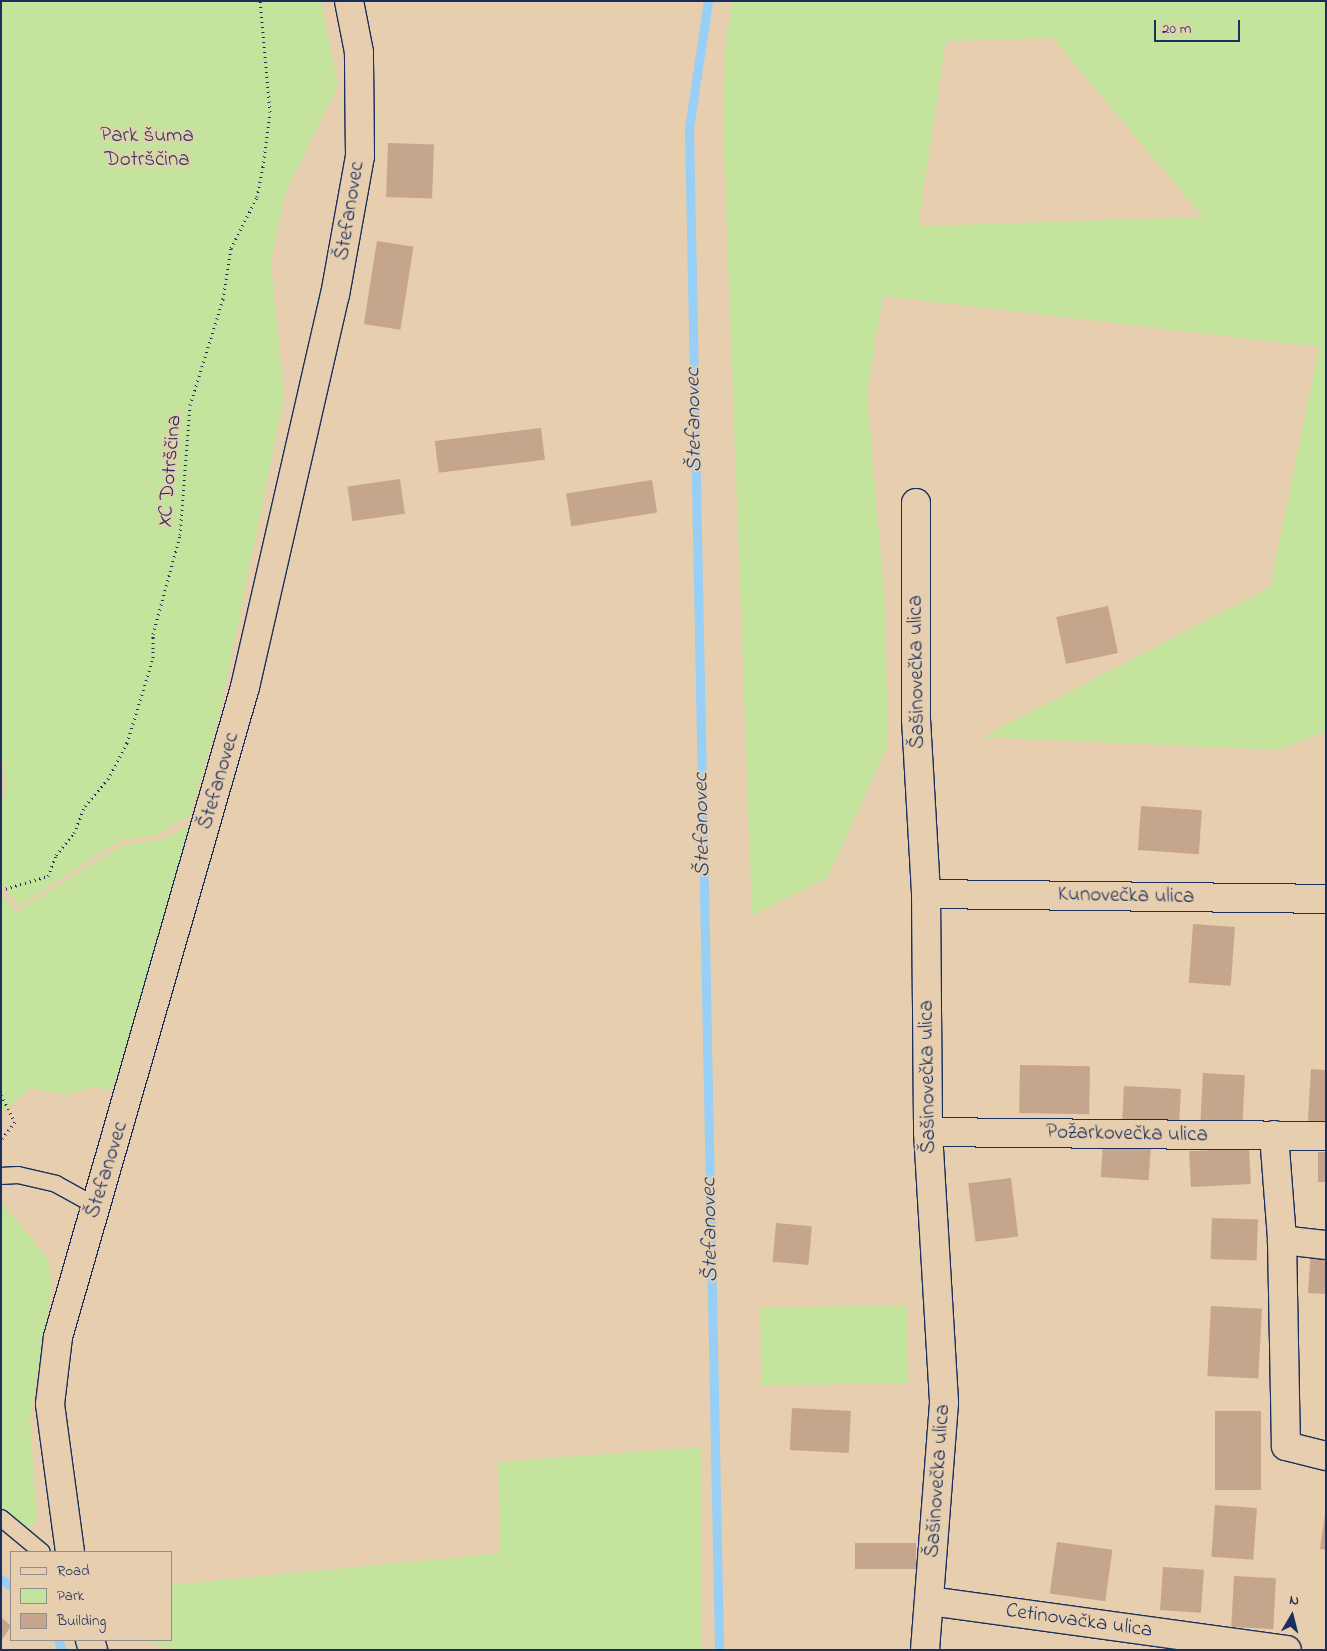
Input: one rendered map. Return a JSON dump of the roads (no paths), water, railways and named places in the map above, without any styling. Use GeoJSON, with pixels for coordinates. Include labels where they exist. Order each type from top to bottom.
{"type":"FeatureCollection","features":[{"type":"Feature","properties":{"kind":"street","name":"Štefanovec"},"geometry":{"type":"LineString","coordinates":[[70,1551],[50,1404],[58,1337],[246,687],[335,295],[360,156],[359,52],[349,1]]}},
{"type":"Feature","properties":{"kind":"street","name":"Šašinovečka ulica"},"geometry":{"type":"LineString","coordinates":[[916,504],[916,719],[926,894],[928,1132],[944,1403],[925,1650]]}},
{"type":"Feature","properties":{"kind":"street","name":"Kunovečka ulica"},"geometry":{"type":"LineString","coordinates":[[926,894],[1326,899]]}},
{"type":"Feature","properties":{"kind":"street","name":"Požarkovečka ulica"},"geometry":{"type":"LineString","coordinates":[[928,1132],[1326,1136]]}},
{"type":"Feature","properties":{"kind":"street"},"geometry":{"type":"LineString","coordinates":[[1274,1135],[1282,1240],[1286,1446],[1326,1456]]}},
{"type":"Feature","properties":{"kind":"street"},"geometry":{"type":"LineString","coordinates":[[1282,1240],[1326,1245]]}},
{"type":"Feature","properties":{"kind":"street","name":"Cetinovačka ulica"},"geometry":{"type":"LineString","coordinates":[[930,1601],[1287,1650]]}},
{"type":"Feature","properties":{"kind":"lane"},"geometry":{"type":"LineString","coordinates":[[1,1176],[56,1184],[96,1206]]}},
{"type":"Feature","properties":{"kind":"lane"},"geometry":{"type":"LineString","coordinates":[[1,1518],[41,1551]]}},
{"type":"Feature","properties":{"kind":"waterway","name":"Štefanovec"},"geometry":{"type":"LineString","coordinates":[[708,1],[689,128],[719,1650]]}},
{"type":"Feature","properties":{"kind":"waterway"},"geometry":{"type":"LineString","coordinates":[[1,1579],[10,1585]]}},
{"type":"Feature","properties":{"kind":"waterway"},"geometry":{"type":"LineString","coordinates":[[58,1641],[62,1650]]}},
{"type":"Feature","properties":{"kind":"park label","name":"Park šuma Dotrščina"},"geometry":{"type":"Point","coordinates":[147,148]}}]}
